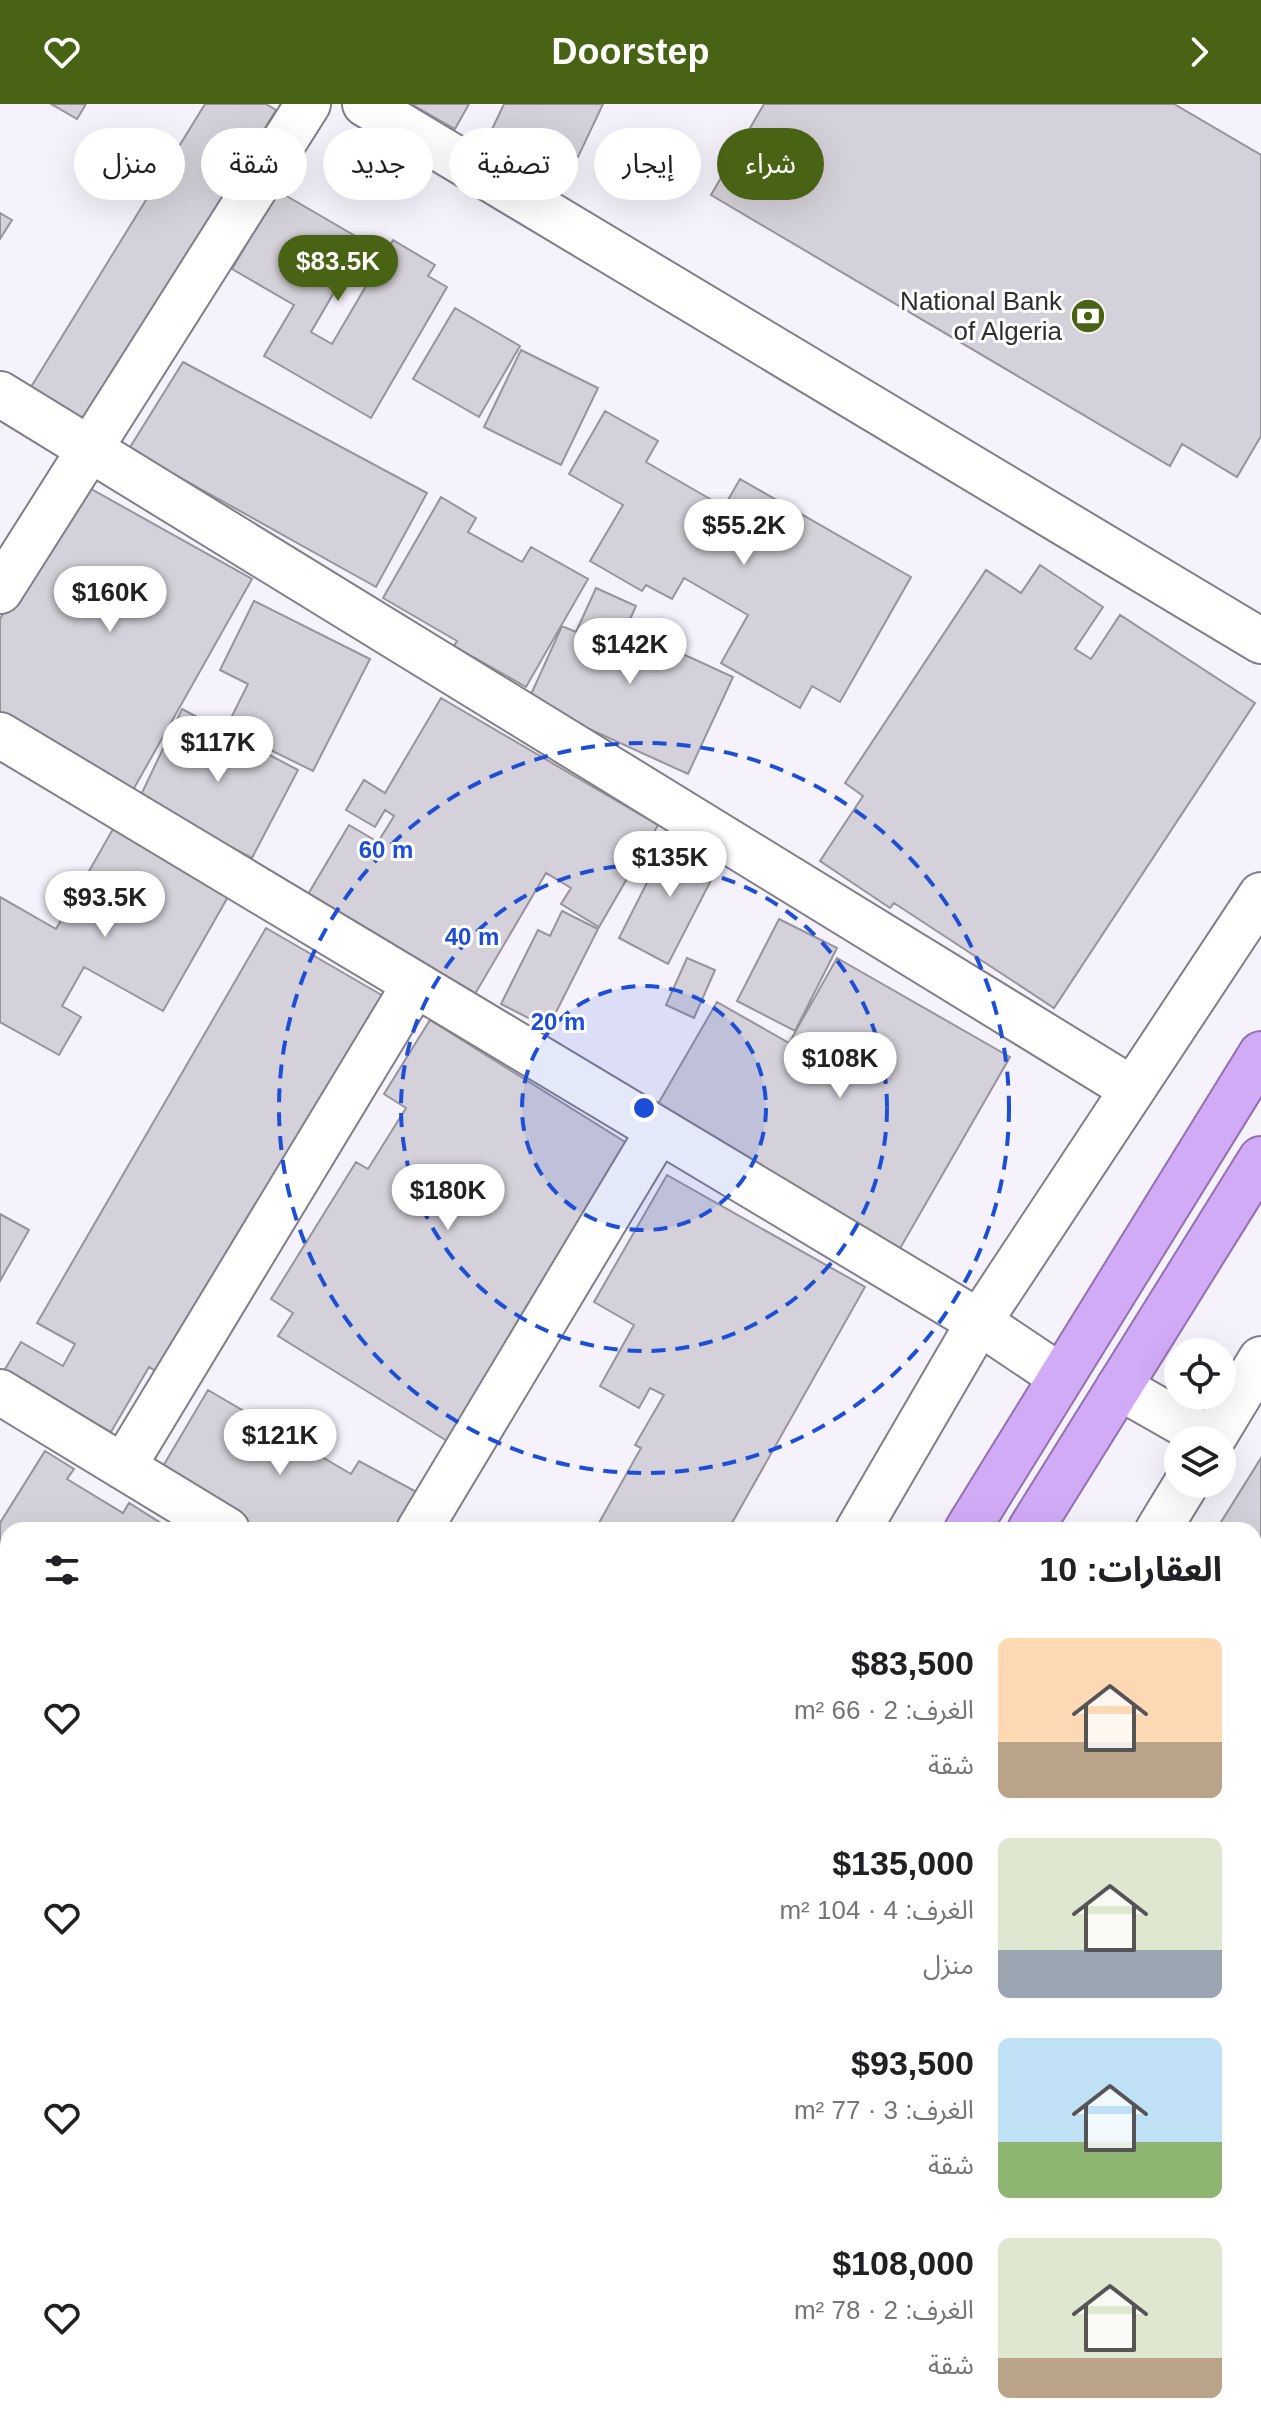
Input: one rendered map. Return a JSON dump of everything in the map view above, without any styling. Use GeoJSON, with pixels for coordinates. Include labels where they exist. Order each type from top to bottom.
{"type":"FeatureCollection","features":[{"type":"Feature","properties":{"kind":"highway"},"geometry":{"type":"LineString","coordinates":[[972,1522],[1261,1054]]}},
{"type":"Feature","properties":{"kind":"highway"},"geometry":{"type":"LineString","coordinates":[[1035,1522],[1261,1159]]}},
{"type":"Feature","properties":{"kind":"street"},"geometry":{"type":"LineString","coordinates":[[0,591],[88,447],[308,104]]}},
{"type":"Feature","properties":{"kind":"street"},"geometry":{"type":"LineString","coordinates":[[365,104],[1261,641]]}},
{"type":"Feature","properties":{"kind":"street"},"geometry":{"type":"LineString","coordinates":[[0,394],[1132,1089]]}},
{"type":"Feature","properties":{"kind":"street"},"geometry":{"type":"LineString","coordinates":[[0,735],[979,1322],[1061,1377]]}},
{"type":"Feature","properties":{"kind":"street"},"geometry":{"type":"LineString","coordinates":[[863,1522],[979,1322],[1261,895]]}},
{"type":"Feature","properties":{"kind":"street"},"geometry":{"type":"LineString","coordinates":[[123,1467],[415,984]]}},
{"type":"Feature","properties":{"kind":"street"},"geometry":{"type":"LineString","coordinates":[[424,1522],[659,1130]]}},
{"type":"Feature","properties":{"kind":"street"},"geometry":{"type":"LineString","coordinates":[[1220,1426],[1261,1359]]}},
{"type":"Feature","properties":{"kind":"street"},"geometry":{"type":"LineString","coordinates":[[1119,1387],[1187,1426]]}},
{"type":"Feature","properties":{"kind":"street"},"geometry":{"type":"LineString","coordinates":[[0,1392],[214,1522]]}},
{"type":"Feature","properties":{"kind":"street"},"geometry":{"type":"LineString","coordinates":[[1163,1522],[1177,1498]]}},
{"type":"Feature","properties":{"kind":"building"},"geometry":{"type":"Polygon","coordinates":[[[51,104],[86,104],[77,119],[51,104]]]}},
{"type":"Feature","properties":{"kind":"building"},"geometry":{"type":"Polygon","coordinates":[[[205,104],[266,104],[276,110],[265,128],[201,128],[201,200],[221,200],[85,421],[31,387],[146,200],[185,200],[185,137],[205,104]]]}},
{"type":"Feature","properties":{"kind":"building"},"geometry":{"type":"Polygon","coordinates":[[[411,104],[469,104],[453,128],[411,104]]]}},
{"type":"Feature","properties":{"kind":"building"},"geometry":{"type":"Polygon","coordinates":[[[504,104],[603,104],[578,157],[578,128],[493,128],[504,104]]]}},
{"type":"Feature","properties":{"kind":"building","name":"National Bank of Algeria"},"geometry":{"type":"Polygon","coordinates":[[[764,104],[1174,104],[1261,155],[1261,436],[1237,477],[1182,444],[1170,466],[719,200],[824,200],[824,128],[750,128],[764,104]]]}},
{"type":"Feature","properties":{"kind":"building","name":"National Bank of Algeria"},"geometry":{"type":"Polygon","coordinates":[[[717,185],[717,199],[711,195],[717,185]]]}},
{"type":"Feature","properties":{"kind":"building"},"geometry":{"type":"Polygon","coordinates":[[[273,200],[293,200],[364,241],[311,332],[332,344],[393,240],[435,265],[428,276],[447,287],[371,418],[264,356],[294,305],[232,269],[273,200]]]}},
{"type":"Feature","properties":{"kind":"building"},"geometry":{"type":"Polygon","coordinates":[[[0,213],[12,220],[0,239],[0,213]]]}},
{"type":"Feature","properties":{"kind":"building"},"geometry":{"type":"Polygon","coordinates":[[[455,308],[520,346],[479,417],[413,379],[455,308]]]}},
{"type":"Feature","properties":{"kind":"building"},"geometry":{"type":"Polygon","coordinates":[[[521,350],[598,388],[561,465],[484,427],[521,350]]]}},
{"type":"Feature","properties":{"kind":"building"},"geometry":{"type":"Polygon","coordinates":[[[183,362],[427,493],[376,587],[129,449],[183,362]]]}},
{"type":"Feature","properties":{"kind":"building"},"geometry":{"type":"Polygon","coordinates":[[[605,411],[658,441],[646,462],[724,507],[740,479],[911,577],[840,702],[812,686],[800,708],[721,663],[748,615],[684,578],[672,599],[646,585],[642,591],[590,561],[623,505],[569,474],[605,411]]]}},
{"type":"Feature","properties":{"kind":"building"},"geometry":{"type":"Polygon","coordinates":[[[77,481],[252,579],[133,790],[0,715],[0,619],[77,481]]]}},
{"type":"Feature","properties":{"kind":"building"},"geometry":{"type":"Polygon","coordinates":[[[441,497],[476,518],[468,532],[522,562],[531,547],[588,579],[526,687],[454,646],[457,641],[383,598],[441,497]]]}},
{"type":"Feature","properties":{"kind":"building"},"geometry":{"type":"Polygon","coordinates":[[[1040,565],[1103,607],[1075,649],[1091,659],[1120,615],[1255,703],[1054,1008],[894,903],[890,908],[820,861],[863,796],[845,783],[986,570],[1021,593],[1040,565]]]}},
{"type":"Feature","properties":{"kind":"building"},"geometry":{"type":"Polygon","coordinates":[[[596,588],[636,606],[626,628],[733,677],[688,774],[528,701],[562,626],[576,632],[596,588]]]}},
{"type":"Feature","properties":{"kind":"building"},"geometry":{"type":"Polygon","coordinates":[[[254,601],[370,659],[313,771],[226,728],[248,684],[220,670],[254,601]]]}},
{"type":"Feature","properties":{"kind":"building"},"geometry":{"type":"Polygon","coordinates":[[[441,698],[658,825],[599,927],[561,904],[571,888],[546,873],[475,994],[307,896],[349,825],[378,842],[394,816],[385,810],[375,827],[346,810],[364,780],[385,793],[441,698]]]}},
{"type":"Feature","properties":{"kind":"building"},"geometry":{"type":"Polygon","coordinates":[[[182,709],[298,770],[252,858],[139,799],[182,709]]]}},
{"type":"Feature","properties":{"kind":"building"},"geometry":{"type":"Polygon","coordinates":[[[113,829],[229,895],[163,1011],[84,967],[62,1006],[81,1017],[59,1055],[0,1022],[0,897],[56,929],[113,829]]]}},
{"type":"Feature","properties":{"kind":"building"},"geometry":{"type":"Polygon","coordinates":[[[671,835],[721,861],[668,964],[619,938],[671,835]]]}},
{"type":"Feature","properties":{"kind":"building"},"geometry":{"type":"Polygon","coordinates":[[[562,911],[598,929],[548,1028],[501,1004],[538,930],[550,936],[562,911]]]}},
{"type":"Feature","properties":{"kind":"building"},"geometry":{"type":"Polygon","coordinates":[[[779,919],[837,948],[795,1031],[737,1001],[779,919]]]}},
{"type":"Feature","properties":{"kind":"building"},"geometry":{"type":"Polygon","coordinates":[[[266,928],[385,997],[165,1377],[149,1367],[111,1432],[4,1371],[21,1342],[63,1366],[75,1344],[37,1323],[266,928]]]}},
{"type":"Feature","properties":{"kind":"building"},"geometry":{"type":"Polygon","coordinates":[[[687,958],[715,970],[694,1018],[666,1005],[687,958]]]}},
{"type":"Feature","properties":{"kind":"building"},"geometry":{"type":"Polygon","coordinates":[[[837,958],[1010,1057],[898,1252],[654,1111],[717,1002],[789,1043],[837,958]]]}},
{"type":"Feature","properties":{"kind":"building"},"geometry":{"type":"Polygon","coordinates":[[[430,1020],[638,1150],[447,1441],[278,1336],[293,1313],[271,1299],[356,1162],[368,1169],[406,1108],[384,1094],[430,1020]]]}},
{"type":"Feature","properties":{"kind":"building"},"geometry":{"type":"Polygon","coordinates":[[[667,1175],[865,1287],[733,1522],[599,1522],[641,1448],[635,1445],[664,1395],[650,1388],[639,1408],[600,1386],[634,1325],[594,1302],[667,1175]]]}},
{"type":"Feature","properties":{"kind":"building"},"geometry":{"type":"Polygon","coordinates":[[[0,1214],[29,1230],[0,1281],[0,1214]]]}},
{"type":"Feature","properties":{"kind":"building"},"geometry":{"type":"Polygon","coordinates":[[[208,1390],[351,1474],[359,1461],[424,1496],[409,1522],[242,1522],[159,1473],[208,1390]]]}},
{"type":"Feature","properties":{"kind":"building"},"geometry":{"type":"Polygon","coordinates":[[[45,1451],[74,1469],[67,1479],[123,1513],[129,1503],[159,1522],[1,1522],[45,1451]]]}},
{"type":"Feature","properties":{"kind":"building"},"geometry":{"type":"Polygon","coordinates":[[[1261,1458],[1261,1522],[1221,1522],[1261,1458]]]}},
{"type":"Feature","properties":{"kind":"place","name":"National Bank of Algeria"},"geometry":{"type":"Point","coordinates":[1088,316]}}]}
